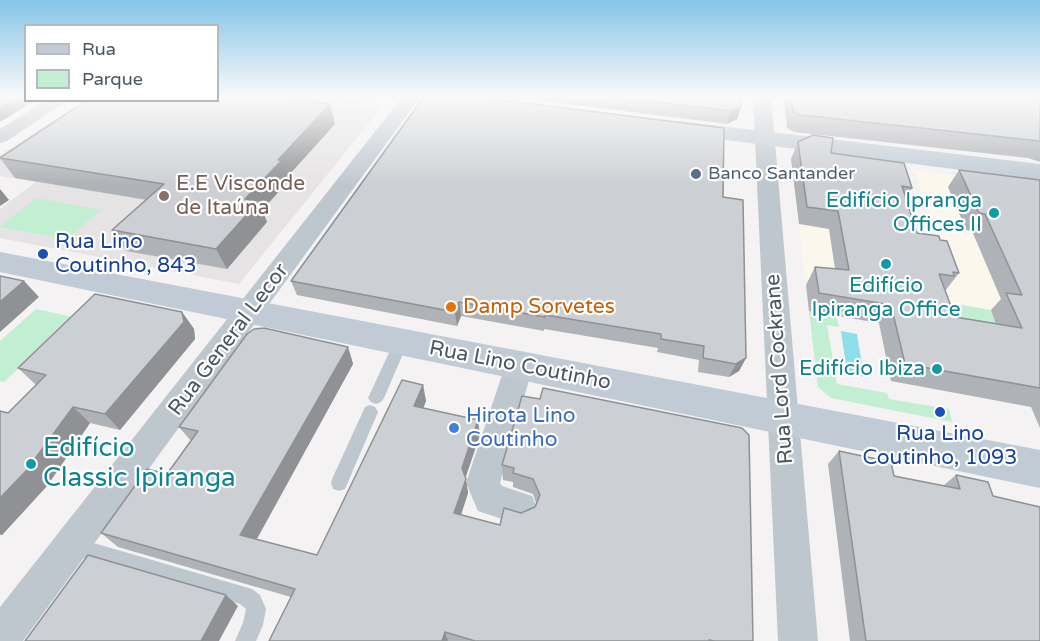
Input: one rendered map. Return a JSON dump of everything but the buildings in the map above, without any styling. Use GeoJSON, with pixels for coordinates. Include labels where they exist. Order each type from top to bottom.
{"type":"FeatureCollection","features":[{"type":"Feature","properties":{"kind":"street"},"geometry":{"type":"LineString","coordinates":[[0,137],[18,126]]}},
{"type":"Feature","properties":{"kind":"street","name":"Rua General Lecor"},"geometry":{"type":"LineString","coordinates":[[0,639],[250,312],[402,126]]}},
{"type":"Feature","properties":{"kind":"street"},"geometry":{"type":"LineString","coordinates":[[659,126],[1040,172]]}},
{"type":"Feature","properties":{"kind":"street","name":"Rua Lord Cockrane"},"geometry":{"type":"LineString","coordinates":[[764,126],[798,641]]}},
{"type":"Feature","properties":{"kind":"street","name":"Rua Lino Coutinho"},"geometry":{"type":"LineString","coordinates":[[0,262],[1040,469]]}},
{"type":"Feature","properties":{"kind":"street"},"geometry":{"type":"LineString","coordinates":[[519,366],[483,483],[484,491],[490,498],[520,508]]}},
{"type":"Feature","properties":{"kind":"lane"},"geometry":{"type":"LineString","coordinates":[[339,483],[400,342]]}},
{"type":"Feature","properties":{"kind":"lane"},"geometry":{"type":"LineString","coordinates":[[71,546],[245,596],[253,602],[256,609],[253,624],[245,641]]}},
{"type":"Feature","properties":{"kind":"shaded area","name":"E.E Visconde de Itaúna"},"geometry":{"type":"Polygon","coordinates":[[[45,126],[367,126],[239,284],[0,238],[0,209],[36,182],[0,176],[0,155],[45,126]]]}},
{"type":"Feature","properties":{"kind":"shaded area"},"geometry":{"type":"Polygon","coordinates":[[[914,170],[1040,186],[1006,313],[805,279],[799,224],[941,245],[914,170]]]}},
{"type":"Feature","properties":{"kind":"green space"},"geometry":{"type":"Polygon","coordinates":[[[36,198],[101,210],[66,239],[0,227],[36,198]]]}},
{"type":"Feature","properties":{"kind":"green space"},"geometry":{"type":"Polygon","coordinates":[[[932,300],[991,310],[1000,332],[938,321],[932,300]]]}},
{"type":"Feature","properties":{"kind":"green space"},"geometry":{"type":"Polygon","coordinates":[[[36,309],[72,317],[4,382],[0,381],[0,341],[36,309]]]}},
{"type":"Feature","properties":{"kind":"green space"},"geometry":{"type":"Polygon","coordinates":[[[809,311],[836,315],[839,327],[827,325],[837,384],[887,393],[889,399],[949,409],[952,422],[831,398],[818,387],[809,311]]]}},
{"type":"Feature","properties":{"kind":"water"},"geometry":{"type":"Polygon","coordinates":[[[841,331],[857,334],[864,377],[847,373],[841,331]]]}},
{"type":"Feature","properties":{"kind":"place","name":"Banco Santander"},"geometry":{"type":"Point","coordinates":[696,174]}},
{"type":"Feature","properties":{"kind":"place","name":"E.E Visconde de Itaúna"},"geometry":{"type":"Point","coordinates":[164,196]}},
{"type":"Feature","properties":{"kind":"place","name":"Edifício Ipranga Offices II"},"geometry":{"type":"Point","coordinates":[994,213]}},
{"type":"Feature","properties":{"kind":"place","name":"Rua Lino Coutinho, 843"},"geometry":{"type":"Point","coordinates":[43,254]}},
{"type":"Feature","properties":{"kind":"place","name":"Edifício Ipiranga Office"},"geometry":{"type":"Point","coordinates":[886,264]}},
{"type":"Feature","properties":{"kind":"place","name":"Damp Sorvetes"},"geometry":{"type":"Point","coordinates":[451,307]}},
{"type":"Feature","properties":{"kind":"place","name":"Edifício Ibiza"},"geometry":{"type":"Point","coordinates":[937,369]}},
{"type":"Feature","properties":{"kind":"place","name":"Rua Lino Coutinho, 1093"},"geometry":{"type":"Point","coordinates":[940,412]}},
{"type":"Feature","properties":{"kind":"place","name":"Hirota Lino Coutinho"},"geometry":{"type":"Point","coordinates":[454,428]}},
{"type":"Feature","properties":{"kind":"place","name":"Edifício Classic Ipiranga"},"geometry":{"type":"Point","coordinates":[31,464]}}]}
